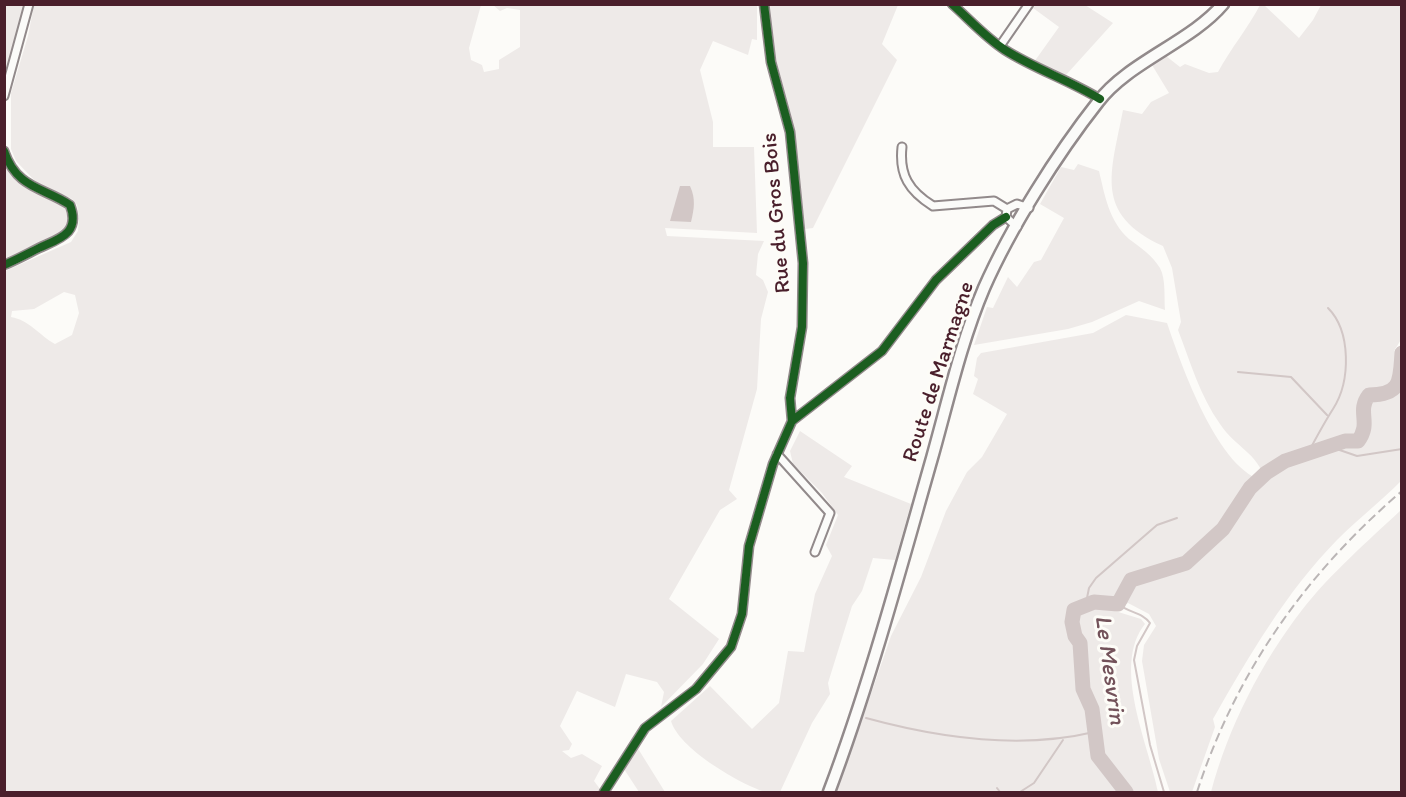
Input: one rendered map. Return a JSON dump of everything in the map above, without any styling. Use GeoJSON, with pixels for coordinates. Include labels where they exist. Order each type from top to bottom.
{"type":"FeatureCollection","features":[{"type":"Feature","properties":{"kind":"main road","name":"Route de Marmagne"},"geometry":{"type":"LineString","coordinates":[[829,792],[871,670],[970,327],[985,286],[1060,154],[1100,99],[1144,63],[1193,31],[1223,4]]}},
{"type":"Feature","properties":{"kind":"street"},"geometry":{"type":"LineString","coordinates":[[4,96],[28,4]]}},
{"type":"Feature","properties":{"kind":"street","name":"Rue du Gros Bois"},"geometry":{"type":"LineString","coordinates":[[764,4],[771,62],[790,132],[802,263],[802,327],[790,398],[792,421]]}},
{"type":"Feature","properties":{"kind":"street"},"geometry":{"type":"LineString","coordinates":[[952,4],[1000,46],[1100,99]]}},
{"type":"Feature","properties":{"kind":"street"},"geometry":{"type":"LineString","coordinates":[[1000,46],[1029,4]]}},
{"type":"Feature","properties":{"kind":"street"},"geometry":{"type":"LineString","coordinates":[[902,147],[900,162],[904,177],[910,188],[933,206],[994,201],[1017,227]]}},
{"type":"Feature","properties":{"kind":"street"},"geometry":{"type":"LineString","coordinates":[[4,150],[11,165],[30,186],[70,206],[73,217],[70,228],[62,239],[4,265]]}},
{"type":"Feature","properties":{"kind":"street"},"geometry":{"type":"LineString","coordinates":[[604,792],[645,728],[696,689],[731,647],[742,614],[749,546],[777,454],[792,421],[882,351],[936,279],[1006,213],[1017,204],[1029,208]]}},
{"type":"Feature","properties":{"kind":"street"},"geometry":{"type":"LineString","coordinates":[[777,454],[830,513],[815,552]]}},
{"type":"Feature","properties":{"kind":"shaded area"},"geometry":{"type":"Polygon","coordinates":[[[5,5],[23,5],[19,33],[5,77],[5,5]]]}},
{"type":"Feature","properties":{"kind":"shaded area"},"geometry":{"type":"Polygon","coordinates":[[[34,5],[481,5],[469,48],[471,60],[482,65],[484,72],[499,69],[499,60],[520,47],[520,10],[507,8],[500,11],[493,5],[757,5],[757,40],[752,39],[748,55],[713,41],[700,70],[713,122],[713,147],[754,147],[757,233],[665,228],[667,236],[764,241],[758,254],[756,275],[763,280],[768,292],[761,319],[757,389],[729,490],[737,499],[720,510],[669,599],[719,639],[703,664],[661,707],[664,692],[657,682],[626,674],[615,707],[577,691],[560,726],[572,744],[569,750],[562,751],[571,758],[582,754],[602,766],[594,781],[600,789],[598,792],[5,792],[5,271],[71,242],[78,231],[79,218],[77,205],[72,199],[36,182],[16,161],[11,149],[11,93],[28,36],[34,5]],[[64,292],[34,309],[12,311],[11,317],[29,324],[55,344],[72,335],[79,313],[75,295],[64,292]]]}},
{"type":"Feature","properties":{"kind":"shaded area"},"geometry":{"type":"Polygon","coordinates":[[[770,5],[898,5],[882,44],[897,60],[813,228],[805,229],[794,130],[772,43],[770,5]]]}},
{"type":"Feature","properties":{"kind":"shaded area"},"geometry":{"type":"Polygon","coordinates":[[[1035,5],[1085,5],[1113,23],[1066,75],[1034,62],[1059,27],[1033,8],[1035,5]]]}},
{"type":"Feature","properties":{"kind":"shaded area"},"geometry":{"type":"Polygon","coordinates":[[[1260,5],[1264,5],[1299,38],[1321,5],[1401,5],[1402,338],[1394,351],[1401,354],[1401,481],[1345,532],[1319,560],[1269,625],[1213,719],[1215,727],[1192,792],[1170,792],[1159,759],[1142,661],[1144,645],[1156,626],[1149,614],[1128,603],[1115,611],[1141,619],[1145,624],[1135,641],[1131,661],[1132,683],[1135,706],[1158,792],[837,792],[891,636],[921,577],[946,511],[967,472],[982,457],[1007,414],[973,394],[978,379],[974,376],[977,358],[981,353],[1093,333],[1126,315],[1167,323],[1192,389],[1218,439],[1233,459],[1249,474],[1266,481],[1252,456],[1226,432],[1213,413],[1196,378],[1178,330],[1181,322],[1172,268],[1163,246],[1141,234],[1126,220],[1116,206],[1112,190],[1114,153],[1123,110],[1142,114],[1151,102],[1169,93],[1152,65],[1166,56],[1180,67],[1185,64],[1209,73],[1218,72],[1260,5]]]}},
{"type":"Feature","properties":{"kind":"shaded area"},"geometry":{"type":"Polygon","coordinates":[[[5,163],[26,186],[69,208],[71,216],[65,232],[5,261],[5,163]]]}},
{"type":"Feature","properties":{"kind":"shaded area"},"geometry":{"type":"Polygon","coordinates":[[[1078,164],[1099,171],[1112,216],[1122,232],[1150,255],[1160,268],[1164,283],[1165,310],[1139,301],[1092,322],[1068,329],[974,345],[987,307],[993,308],[1008,277],[1017,287],[1034,262],[1041,260],[1064,218],[1040,204],[1061,167],[1074,170],[1078,164]]]}},
{"type":"Feature","properties":{"kind":"shaded area"},"geometry":{"type":"Polygon","coordinates":[[[680,186],[690,186],[692,191],[694,204],[691,222],[670,221],[680,186]]]}},
{"type":"Feature","properties":{"kind":"shaded area"},"geometry":{"type":"Polygon","coordinates":[[[800,431],[852,466],[844,477],[911,504],[895,560],[873,558],[862,591],[852,606],[828,683],[830,694],[812,723],[780,792],[768,793],[738,780],[709,762],[685,742],[671,721],[710,686],[752,729],[779,703],[788,651],[804,652],[815,594],[832,556],[826,545],[838,515],[822,493],[793,464],[790,451],[800,431]]]}},
{"type":"Feature","properties":{"kind":"shaded area"},"geometry":{"type":"Polygon","coordinates":[[[1401,510],[1401,792],[1211,792],[1236,720],[1287,630],[1324,584],[1401,510]]]}},
{"type":"Feature","properties":{"kind":"shaded area"},"geometry":{"type":"Polygon","coordinates":[[[637,747],[665,792],[639,792],[624,769],[637,747]]]}},
{"type":"Feature","properties":{"kind":"waterway"},"geometry":{"type":"LineString","coordinates":[[1308,453],[1339,398],[1345,371],[1346,357],[1341,330],[1336,318],[1328,308]]}},
{"type":"Feature","properties":{"kind":"waterway","name":"Le Mesvrin"},"geometry":{"type":"LineString","coordinates":[[1126,792],[1098,756],[1092,709],[1083,689],[1080,643],[1075,636],[1072,622],[1074,610],[1094,602],[1118,604],[1131,580],[1186,563],[1223,529],[1250,488],[1266,473],[1285,461],[1345,441],[1358,441],[1364,428],[1365,401],[1369,395],[1388,392],[1397,384],[1401,371],[1402,353]]}},
{"type":"Feature","properties":{"kind":"waterway"},"geometry":{"type":"LineString","coordinates":[[1238,372],[1291,377],[1327,415]]}},
{"type":"Feature","properties":{"kind":"waterway"},"geometry":{"type":"LineString","coordinates":[[1328,446],[1357,456],[1402,449]]}},
{"type":"Feature","properties":{"kind":"waterway"},"geometry":{"type":"LineString","coordinates":[[1086,603],[1089,588],[1096,578],[1157,525],[1177,518]]}},
{"type":"Feature","properties":{"kind":"waterway"},"geometry":{"type":"LineString","coordinates":[[1118,604],[1150,623],[1137,646],[1134,660],[1150,745],[1164,792]]}},
{"type":"Feature","properties":{"kind":"waterway"},"geometry":{"type":"LineString","coordinates":[[866,718],[950,736],[1008,741],[1066,737],[1094,732]]}},
{"type":"Feature","properties":{"kind":"waterway"},"geometry":{"type":"LineString","coordinates":[[1020,792],[1034,783],[1063,740]]}},
{"type":"Feature","properties":{"kind":"waterway"},"geometry":{"type":"LineString","coordinates":[[997,788],[1000,792]]}},
{"type":"Feature","properties":{"kind":"railway"},"geometry":{"type":"LineString","coordinates":[[1197,792],[1232,706],[1278,627],[1335,556],[1402,491]]}},
{"type":"Feature","properties":{"kind":"cycle path"},"geometry":{"type":"LineString","coordinates":[[764,4],[771,62],[790,132],[803,263],[802,327],[790,398],[792,421]]}},
{"type":"Feature","properties":{"kind":"cycle path"},"geometry":{"type":"LineString","coordinates":[[952,4],[1005,50],[1100,99]]}},
{"type":"Feature","properties":{"kind":"cycle path"},"geometry":{"type":"LineString","coordinates":[[4,151],[9,163],[23,180],[70,205],[73,215],[70,229],[66,234],[4,265]]}},
{"type":"Feature","properties":{"kind":"cycle path"},"geometry":{"type":"LineString","coordinates":[[604,792],[645,728],[696,689],[731,647],[742,614],[749,546],[773,464],[792,421],[882,351],[936,280],[993,225],[1006,217]]}}]}
